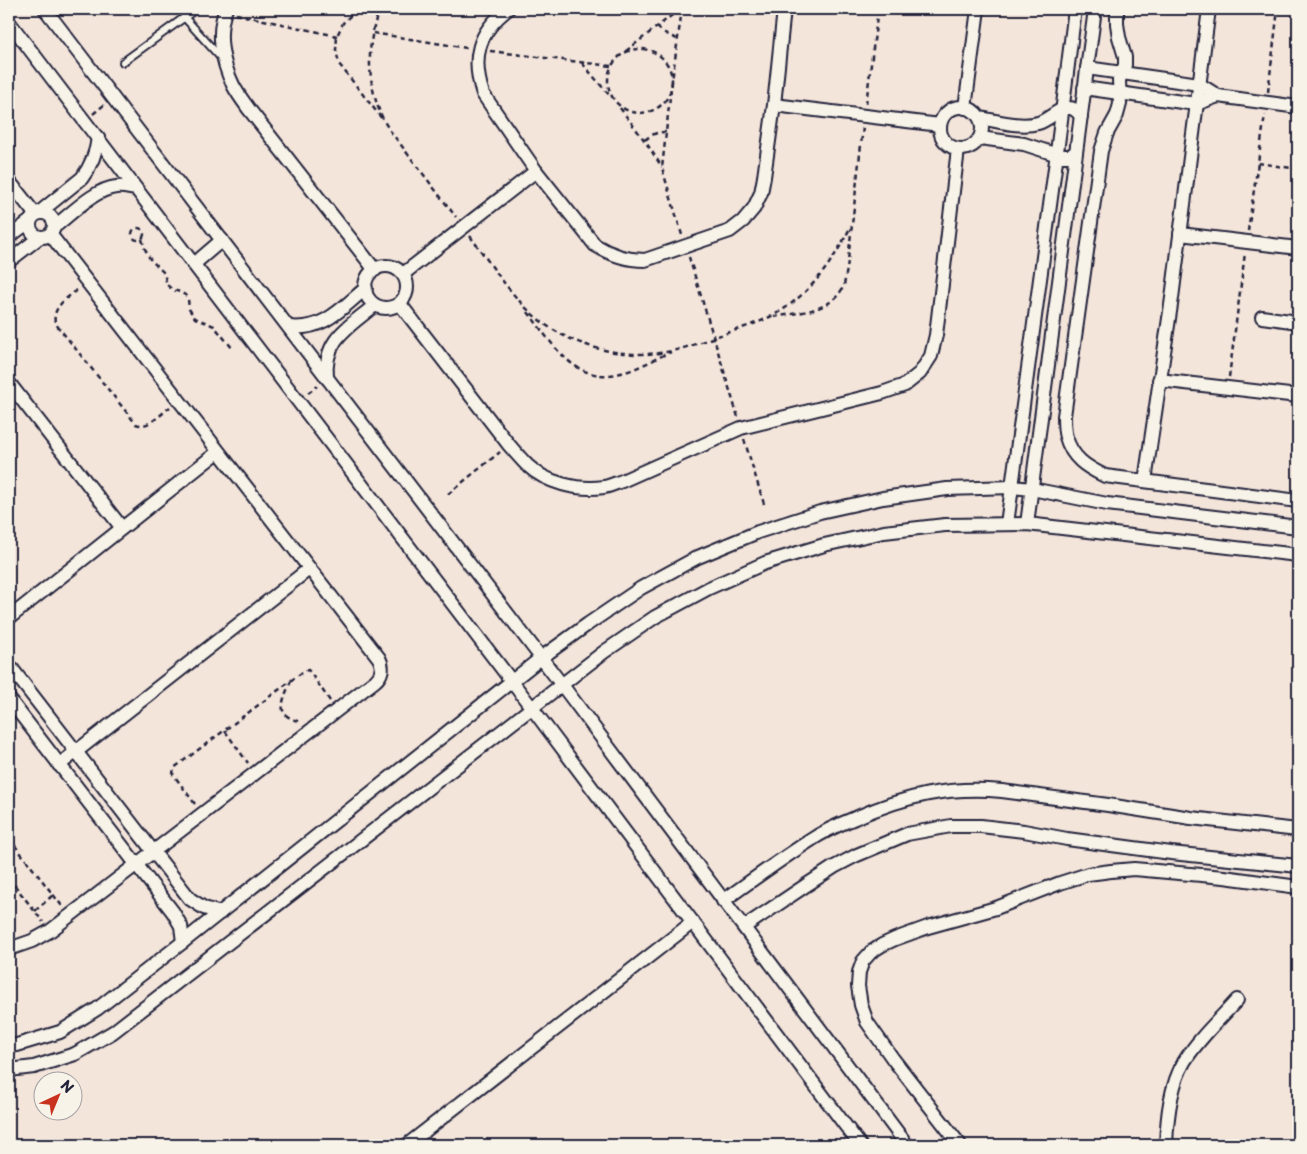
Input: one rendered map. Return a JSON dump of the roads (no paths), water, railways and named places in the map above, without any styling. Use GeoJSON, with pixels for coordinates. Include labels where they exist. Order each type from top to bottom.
{"type":"FeatureCollection","features":[{"type":"Feature","properties":{"kind":"street"},"geometry":{"type":"LineString","coordinates":[[46,9],[542,658],[907,1145]]}},
{"type":"Feature","properties":{"kind":"street"},"geometry":{"type":"LineString","coordinates":[[508,9],[492,23],[478,50],[476,65],[478,80],[483,94],[536,171],[595,246],[625,259],[645,260],[730,231],[743,221],[754,208],[761,193],[764,177],[784,9]]}},
{"type":"Feature","properties":{"kind":"street"},"geometry":{"type":"LineString","coordinates":[[965,108],[978,9]]}},
{"type":"Feature","properties":{"kind":"street"},"geometry":{"type":"LineString","coordinates":[[1007,524],[1075,9]]}},
{"type":"Feature","properties":{"kind":"street"},"geometry":{"type":"LineString","coordinates":[[1027,524],[1094,9]]}},
{"type":"Feature","properties":{"kind":"street"},"geometry":{"type":"LineString","coordinates":[[1117,9],[1118,30],[1125,57],[1125,65],[1119,80],[1120,104],[1117,115],[1107,133],[1101,152],[1064,416],[1065,436],[1073,454],[1087,468],[1104,476],[1298,501]]}},
{"type":"Feature","properties":{"kind":"street"},"geometry":{"type":"LineString","coordinates":[[1145,481],[1180,234],[1208,9]]}},
{"type":"Feature","properties":{"kind":"street"},"geometry":{"type":"LineString","coordinates":[[225,10],[221,36],[223,60],[233,86],[248,108],[375,270]]}},
{"type":"Feature","properties":{"kind":"street"},"geometry":{"type":"LineString","coordinates":[[9,22],[512,681],[860,1145]]}},
{"type":"Feature","properties":{"kind":"street"},"geometry":{"type":"LineString","coordinates":[[1087,68],[1199,84],[1218,96],[1298,107]]}},
{"type":"Feature","properties":{"kind":"street"},"geometry":{"type":"LineString","coordinates":[[1142,96],[1145,77]]}},
{"type":"Feature","properties":{"kind":"street"},"geometry":{"type":"LineString","coordinates":[[1084,88],[1196,104],[1218,96]]}},
{"type":"Feature","properties":{"kind":"street"},"geometry":{"type":"LineString","coordinates":[[774,105],[940,125]]}},
{"type":"Feature","properties":{"kind":"street"},"geometry":{"type":"LineString","coordinates":[[965,108],[976,113],[980,118],[982,132],[975,145],[967,149],[958,150],[944,141],[940,125],[949,111],[965,108]]}},
{"type":"Feature","properties":{"kind":"street"},"geometry":{"type":"LineString","coordinates":[[980,118],[1026,125],[1040,123],[1062,109],[1068,108],[1074,108],[1081,116]]}},
{"type":"Feature","properties":{"kind":"street"},"geometry":{"type":"LineString","coordinates":[[1024,144],[1026,125]]}},
{"type":"Feature","properties":{"kind":"street"},"geometry":{"type":"LineString","coordinates":[[9,237],[82,178],[92,164],[98,138]]}},
{"type":"Feature","properties":{"kind":"street"},"geometry":{"type":"LineString","coordinates":[[980,138],[1024,144],[1060,156],[1070,156],[1076,152]]}},
{"type":"Feature","properties":{"kind":"street"},"geometry":{"type":"LineString","coordinates":[[400,304],[509,445],[528,466],[545,477],[564,485],[584,488],[604,487],[622,481],[741,428],[882,393],[905,385],[920,373],[931,356],[936,335],[958,150]]}},
{"type":"Feature","properties":{"kind":"street"},"geometry":{"type":"LineString","coordinates":[[403,274],[536,171]]}},
{"type":"Feature","properties":{"kind":"street"},"geometry":{"type":"LineString","coordinates":[[82,178],[95,195]]}},
{"type":"Feature","properties":{"kind":"street"},"geometry":{"type":"LineString","coordinates":[[9,181],[35,216]]}},
{"type":"Feature","properties":{"kind":"street"},"geometry":{"type":"LineString","coordinates":[[9,262],[95,195],[115,187],[136,189]]}},
{"type":"Feature","properties":{"kind":"street"},"geometry":{"type":"LineString","coordinates":[[44,212],[51,216],[53,220],[48,233],[32,233],[30,229],[35,216],[44,212]]}},
{"type":"Feature","properties":{"kind":"street"},"geometry":{"type":"LineString","coordinates":[[9,949],[32,941],[50,931],[337,710],[378,678],[381,673],[381,663],[48,233]]}},
{"type":"Feature","properties":{"kind":"street"},"geometry":{"type":"LineString","coordinates":[[1180,234],[1298,248]]}},
{"type":"Feature","properties":{"kind":"street"},"geometry":{"type":"LineString","coordinates":[[194,264],[222,240]]}},
{"type":"Feature","properties":{"kind":"street"},"geometry":{"type":"LineString","coordinates":[[380,267],[393,267],[403,274],[407,282],[407,290],[400,304],[388,308],[375,305],[370,300],[366,288],[368,278],[375,270],[380,267]]}},
{"type":"Feature","properties":{"kind":"street"},"geometry":{"type":"LineString","coordinates":[[289,327],[308,328],[326,321],[366,288]]}},
{"type":"Feature","properties":{"kind":"street"},"geometry":{"type":"LineString","coordinates":[[327,378],[326,367],[332,345],[339,336],[375,305]]}},
{"type":"Feature","properties":{"kind":"street"},"geometry":{"type":"LineString","coordinates":[[1262,317],[1298,322]]}},
{"type":"Feature","properties":{"kind":"street"},"geometry":{"type":"LineString","coordinates":[[326,321],[339,336]]}},
{"type":"Feature","properties":{"kind":"street"},"geometry":{"type":"LineString","coordinates":[[1160,380],[1298,396]]}},
{"type":"Feature","properties":{"kind":"street"},"geometry":{"type":"LineString","coordinates":[[9,383],[122,528]]}},
{"type":"Feature","properties":{"kind":"street"},"geometry":{"type":"LineString","coordinates":[[9,618],[218,452]]}},
{"type":"Feature","properties":{"kind":"street"},"geometry":{"type":"LineString","coordinates":[[9,1046],[60,1032],[97,1009],[512,681],[588,624],[641,588],[698,557],[758,532],[820,512],[883,498],[947,489],[1012,487],[1032,489],[1107,504],[1298,527]]}},
{"type":"Feature","properties":{"kind":"street"},"geometry":{"type":"LineString","coordinates":[[9,1070],[34,1067],[75,1054],[113,1032],[604,652],[655,618],[709,588],[765,563],[824,545],[884,532],[946,525],[1007,524],[1027,524],[1298,555]]}},
{"type":"Feature","properties":{"kind":"street"},"geometry":{"type":"LineString","coordinates":[[59,765],[309,569]]}},
{"type":"Feature","properties":{"kind":"street"},"geometry":{"type":"LineString","coordinates":[[9,665],[190,898],[204,908],[220,913]]}},
{"type":"Feature","properties":{"kind":"street"},"geometry":{"type":"LineString","coordinates":[[9,699],[173,912],[181,926],[184,942]]}},
{"type":"Feature","properties":{"kind":"street"},"geometry":{"type":"LineString","coordinates":[[723,900],[812,839],[834,827],[904,799],[951,790],[1002,791],[1108,804],[1190,818],[1298,830]]}},
{"type":"Feature","properties":{"kind":"street"},"geometry":{"type":"LineString","coordinates":[[744,927],[804,886],[857,855],[907,834],[951,826],[981,826],[1171,853],[1298,866]]}},
{"type":"Feature","properties":{"kind":"street"},"geometry":{"type":"LineString","coordinates":[[960,1145],[899,1066],[868,1022],[861,1005],[858,986],[859,972],[863,961],[871,952],[895,939],[928,927],[996,908],[1088,874],[1134,869],[1224,877],[1298,887]]}},
{"type":"Feature","properties":{"kind":"street"},"geometry":{"type":"LineString","coordinates":[[173,912],[190,898]]}},
{"type":"Feature","properties":{"kind":"street"},"geometry":{"type":"LineString","coordinates":[[407,1145],[693,922]]}},
{"type":"Feature","properties":{"kind":"street"},"geometry":{"type":"LineString","coordinates":[[1166,1145],[1170,1105],[1176,1081],[1184,1063],[1198,1043],[1237,1000]]}},
{"type":"Feature","properties":{"kind":"lane"},"geometry":{"type":"LineString","coordinates":[[123,62],[196,9]]}},
{"type":"Feature","properties":{"kind":"lane"},"geometry":{"type":"LineString","coordinates":[[184,17],[223,60]]}}]}
